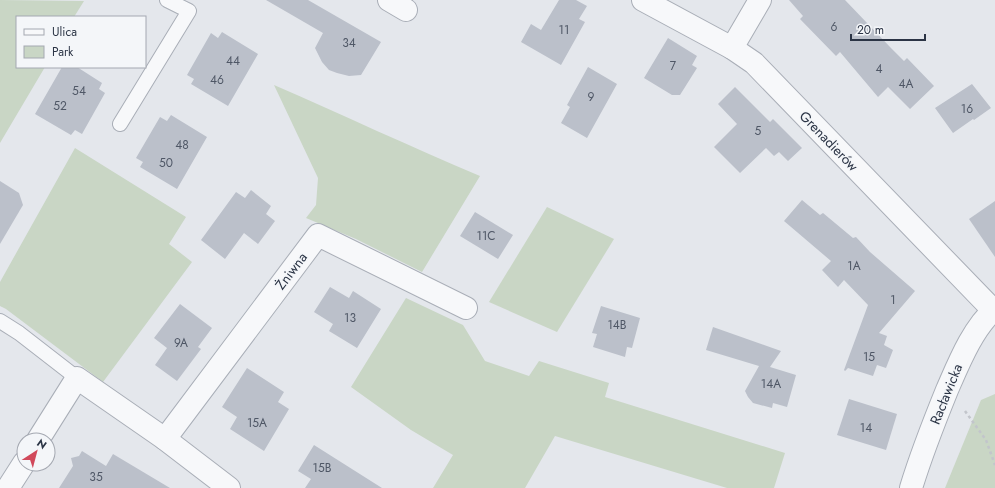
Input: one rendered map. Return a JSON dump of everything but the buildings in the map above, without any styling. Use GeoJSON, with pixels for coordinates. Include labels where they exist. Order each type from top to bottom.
{"type":"FeatureCollection","features":[{"type":"Feature","properties":{"kind":"street","name":"Grenadierów"},"geometry":{"type":"LineString","coordinates":[[643,0],[732,48],[754,63],[994,310]]}},
{"type":"Feature","properties":{"kind":"street"},"geometry":{"type":"LineString","coordinates":[[732,48],[760,0]]}},
{"type":"Feature","properties":{"kind":"street","name":"Żniwna"},"geometry":{"type":"LineString","coordinates":[[165,439],[318,235],[466,308]]}},
{"type":"Feature","properties":{"kind":"street","name":"Racławicka"},"geometry":{"type":"LineString","coordinates":[[911,488],[936,418],[960,358],[978,329],[994,310]]}},
{"type":"Feature","properties":{"kind":"street"},"geometry":{"type":"LineString","coordinates":[[43,432],[77,378],[165,439],[229,488]]}},
{"type":"Feature","properties":{"kind":"street"},"geometry":{"type":"LineString","coordinates":[[8,488],[18,472]]}},
{"type":"Feature","properties":{"kind":"lane"},"geometry":{"type":"LineString","coordinates":[[120,124],[189,11],[167,0]]}},
{"type":"Feature","properties":{"kind":"lane"},"geometry":{"type":"LineString","coordinates":[[0,321],[19,333],[77,378]]}},
{"type":"Feature","properties":{"kind":"path"},"geometry":{"type":"LineString","coordinates":[[946,392],[964,410],[986,440],[995,465]]}},
{"type":"Feature","properties":{"kind":"green space"},"geometry":{"type":"Polygon","coordinates":[[[0,0],[84,1],[75,16],[16,16],[16,68],[44,68],[0,143],[0,0]]]}},
{"type":"Feature","properties":{"kind":"green space"},"geometry":{"type":"Polygon","coordinates":[[[274,85],[480,176],[422,272],[356,239],[306,218],[316,205],[318,178],[274,85]]]}},
{"type":"Feature","properties":{"kind":"green space"},"geometry":{"type":"Polygon","coordinates":[[[75,148],[186,217],[169,244],[192,262],[103,382],[0,306],[0,282],[75,148]]]}},
{"type":"Feature","properties":{"kind":"green space"},"geometry":{"type":"Polygon","coordinates":[[[547,207],[614,239],[557,332],[489,302],[547,207]]]}},
{"type":"Feature","properties":{"kind":"green space"},"geometry":{"type":"Polygon","coordinates":[[[406,298],[463,325],[485,361],[529,376],[539,361],[609,383],[605,397],[785,453],[774,488],[727,488],[555,436],[525,488],[433,488],[453,455],[411,430],[351,387],[406,298]]]}},
{"type":"Feature","properties":{"kind":"green space"},"geometry":{"type":"Polygon","coordinates":[[[995,394],[995,488],[945,488],[981,400],[995,394]]]}}]}
